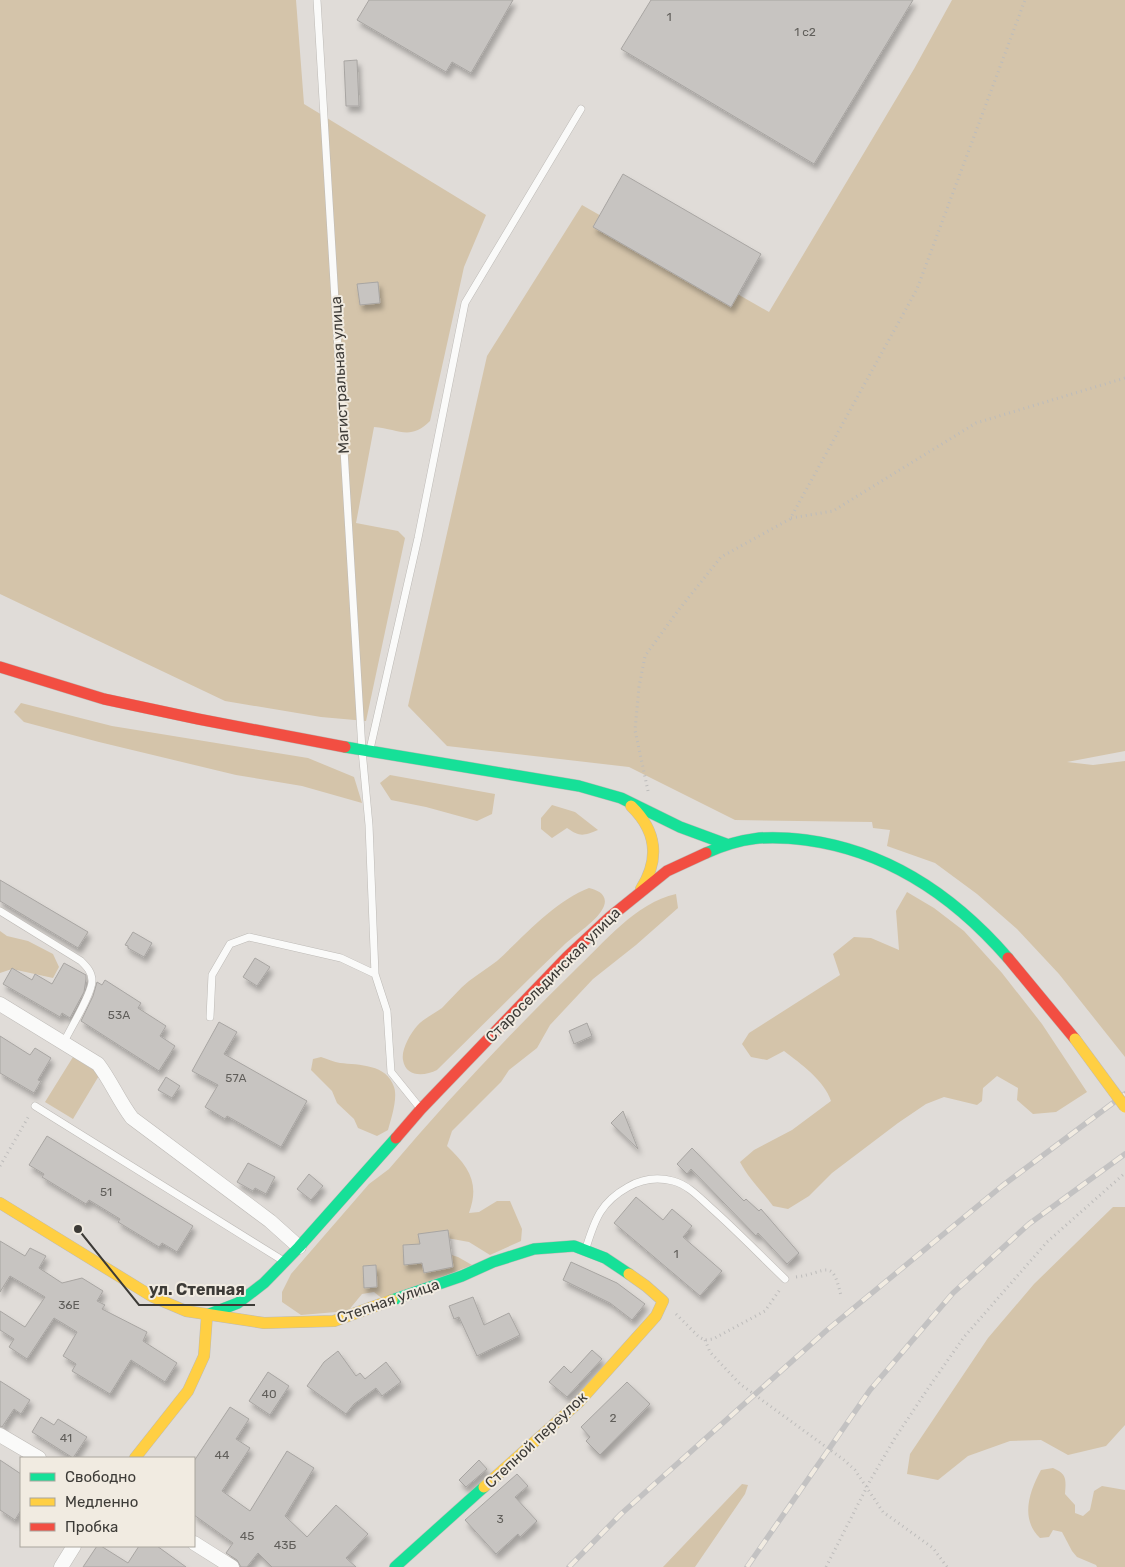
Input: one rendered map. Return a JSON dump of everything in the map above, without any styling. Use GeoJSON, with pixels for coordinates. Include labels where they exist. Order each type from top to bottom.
{"type":"FeatureCollection","features":[{"type":"Feature","properties":{"kind":"street"},"geometry":{"type":"LineString","coordinates":[[0,667],[104,699],[198,719],[579,786],[621,798],[680,827],[726,844]]}},
{"type":"Feature","properties":{"kind":"street"},"geometry":{"type":"LineString","coordinates":[[621,798],[638,811],[647,822],[651,832],[654,854],[651,873],[636,894]]}},
{"type":"Feature","properties":{"kind":"street","name":"Старосельдинская улица"},"geometry":{"type":"LineString","coordinates":[[206,1315],[238,1303],[264,1283],[299,1247],[421,1109],[567,957],[636,894],[667,871],[726,844],[759,837],[795,838],[826,843],[860,852],[897,868],[930,888],[964,913],[997,945],[1075,1039],[1125,1107]]}},
{"type":"Feature","properties":{"kind":"street"},"geometry":{"type":"LineString","coordinates":[[0,1004],[98,1064],[132,1118],[270,1221],[299,1247]]}},
{"type":"Feature","properties":{"kind":"street","name":"Степная улица"},"geometry":{"type":"LineString","coordinates":[[0,1203],[153,1297],[173,1306],[206,1315],[264,1323],[334,1321],[462,1276],[493,1262],[534,1249],[574,1246],[604,1258],[646,1286],[663,1301]]}},
{"type":"Feature","properties":{"kind":"street","name":"Степной переулок"},"geometry":{"type":"LineString","coordinates":[[395,1567],[579,1402],[656,1316],[663,1301]]}},
{"type":"Feature","properties":{"kind":"street"},"geometry":{"type":"LineString","coordinates":[[135,1457],[188,1390],[204,1356],[206,1315]]}},
{"type":"Feature","properties":{"kind":"street"},"geometry":{"type":"LineString","coordinates":[[0,1436],[37,1457]]}},
{"type":"Feature","properties":{"kind":"street"},"geometry":{"type":"LineString","coordinates":[[195,1543],[232,1567]]}},
{"type":"Feature","properties":{"kind":"street"},"geometry":{"type":"LineString","coordinates":[[61,1567],[73,1547]]}},
{"type":"Feature","properties":{"kind":"lane","name":"Магистральная улица"},"geometry":{"type":"LineString","coordinates":[[317,0],[366,750],[376,974],[387,1011],[391,1072],[421,1109]]}},
{"type":"Feature","properties":{"kind":"lane"},"geometry":{"type":"LineString","coordinates":[[366,750],[418,538],[465,303],[581,108]]}},
{"type":"Feature","properties":{"kind":"lane"},"geometry":{"type":"LineString","coordinates":[[0,911],[81,961],[89,968],[92,982],[88,995],[64,1042]]}},
{"type":"Feature","properties":{"kind":"lane"},"geometry":{"type":"LineString","coordinates":[[210,1017],[212,975],[230,944],[249,937],[341,958],[376,974]]}},
{"type":"Feature","properties":{"kind":"lane"},"geometry":{"type":"LineString","coordinates":[[35,1106],[285,1262]]}},
{"type":"Feature","properties":{"kind":"lane"},"geometry":{"type":"LineString","coordinates":[[586,1251],[593,1227],[603,1207],[615,1195],[634,1184],[659,1178],[675,1181],[690,1189],[785,1279]]}},
{"type":"Feature","properties":{"kind":"path"},"geometry":{"type":"LineString","coordinates":[[790,518],[917,289],[1025,0]]}},
{"type":"Feature","properties":{"kind":"path"},"geometry":{"type":"LineString","coordinates":[[652,812],[635,730],[639,687],[645,656],[721,557],[790,518],[833,511],[976,423],[1125,378]]}},
{"type":"Feature","properties":{"kind":"path"},"geometry":{"type":"LineString","coordinates":[[0,1166],[35,1106]]}},
{"type":"Feature","properties":{"kind":"path"},"geometry":{"type":"LineString","coordinates":[[826,1567],[867,1487],[895,1438],[964,1337],[1047,1242],[1125,1173]]}},
{"type":"Feature","properties":{"kind":"path"},"geometry":{"type":"LineString","coordinates":[[663,1301],[698,1337],[705,1340],[713,1339],[765,1311],[780,1290],[785,1279],[829,1270],[837,1278],[841,1296]]}},
{"type":"Feature","properties":{"kind":"path"},"geometry":{"type":"LineString","coordinates":[[705,1340],[710,1352],[740,1384],[844,1460],[855,1470],[883,1512],[933,1548],[947,1567]]}},
{"type":"Feature","properties":{"kind":"shaded area"},"geometry":{"type":"Polygon","coordinates":[[[0,0],[296,0],[304,104],[486,215],[464,267],[430,421],[416,431],[410,432],[374,427],[356,523],[398,531],[405,538],[366,721],[321,717],[225,701],[0,594],[0,0]]]}},
{"type":"Feature","properties":{"kind":"shaded area"},"geometry":{"type":"Polygon","coordinates":[[[952,0],[1125,0],[1125,751],[1067,762],[1093,765],[1125,761],[1125,1057],[1059,974],[1017,929],[977,894],[935,863],[887,846],[890,830],[873,828],[872,822],[735,820],[629,767],[447,746],[408,706],[487,356],[582,205],[769,312],[914,69],[952,0]]]}},
{"type":"Feature","properties":{"kind":"shaded area"},"geometry":{"type":"Polygon","coordinates":[[[21,703],[112,726],[308,758],[354,777],[362,803],[302,786],[236,775],[24,722],[14,712],[21,703]]]}},
{"type":"Feature","properties":{"kind":"shaded area"},"geometry":{"type":"Polygon","coordinates":[[[390,775],[495,794],[492,814],[477,821],[426,807],[391,800],[380,783],[390,775]]]}},
{"type":"Feature","properties":{"kind":"shaded area"},"geometry":{"type":"Polygon","coordinates":[[[552,805],[575,812],[598,830],[582,835],[567,828],[552,838],[541,829],[541,818],[552,805]]]}},
{"type":"Feature","properties":{"kind":"shaded area"},"geometry":{"type":"Polygon","coordinates":[[[589,888],[599,892],[605,899],[604,906],[597,917],[563,946],[437,1070],[427,1074],[417,1074],[408,1070],[403,1060],[403,1052],[414,1029],[426,1018],[442,1008],[472,978],[497,961],[552,910],[564,901],[589,888]]]}},
{"type":"Feature","properties":{"kind":"shaded area"},"geometry":{"type":"Polygon","coordinates":[[[907,892],[934,908],[964,931],[1002,973],[1042,1024],[1087,1092],[1056,1112],[1033,1114],[1017,1100],[1018,1088],[997,1076],[983,1088],[982,1101],[977,1105],[944,1097],[926,1104],[832,1173],[809,1196],[788,1209],[773,1206],[740,1162],[754,1150],[792,1130],[831,1101],[818,1079],[784,1051],[767,1060],[751,1057],[742,1044],[749,1033],[840,975],[833,954],[854,937],[871,938],[899,950],[896,911],[907,892]]]}},
{"type":"Feature","properties":{"kind":"shaded area"},"geometry":{"type":"Polygon","coordinates":[[[676,894],[678,908],[593,979],[550,1025],[537,1048],[509,1070],[501,1082],[452,1131],[447,1146],[467,1169],[473,1184],[469,1213],[479,1212],[497,1201],[510,1201],[522,1229],[521,1241],[490,1255],[469,1242],[447,1238],[445,1253],[458,1257],[472,1265],[384,1300],[374,1292],[362,1294],[348,1311],[301,1315],[282,1302],[282,1292],[291,1274],[369,1184],[389,1169],[433,1118],[503,1043],[621,925],[647,906],[676,894]]]}},
{"type":"Feature","properties":{"kind":"shaded area"},"geometry":{"type":"Polygon","coordinates":[[[0,931],[7,936],[28,941],[53,954],[59,967],[53,978],[12,969],[0,973],[0,931]]]}},
{"type":"Feature","properties":{"kind":"shaded area"},"geometry":{"type":"Polygon","coordinates":[[[73,1057],[100,1074],[73,1119],[45,1102],[73,1057]]]}},
{"type":"Feature","properties":{"kind":"shaded area"},"geometry":{"type":"Polygon","coordinates":[[[321,1057],[340,1063],[372,1067],[390,1079],[394,1087],[395,1097],[388,1130],[377,1136],[358,1128],[354,1119],[337,1103],[332,1091],[311,1070],[313,1059],[321,1057]]]}},
{"type":"Feature","properties":{"kind":"shaded area"},"geometry":{"type":"Polygon","coordinates":[[[1113,1207],[1125,1207],[1125,1425],[1106,1446],[1068,1455],[1041,1440],[1010,1441],[968,1456],[938,1480],[907,1474],[910,1454],[988,1338],[1034,1284],[1113,1207]]]}},
{"type":"Feature","properties":{"kind":"shaded area"},"geometry":{"type":"Polygon","coordinates":[[[1053,1468],[1061,1472],[1065,1478],[1065,1494],[1075,1505],[1075,1513],[1083,1516],[1090,1510],[1094,1491],[1102,1486],[1125,1490],[1125,1567],[1097,1567],[1077,1557],[1062,1532],[1053,1530],[1049,1537],[1040,1538],[1034,1531],[1028,1514],[1030,1496],[1041,1470],[1053,1468]]]}},
{"type":"Feature","properties":{"kind":"shaded area"},"geometry":{"type":"Polygon","coordinates":[[[742,1484],[748,1485],[745,1494],[695,1567],[663,1567],[742,1484]]]}},
{"type":"Feature","properties":{"kind":"building"},"geometry":{"type":"Polygon","coordinates":[[[369,0],[513,0],[471,73],[452,62],[446,72],[357,20],[369,0]]]}},
{"type":"Feature","properties":{"kind":"building"},"geometry":{"type":"Polygon","coordinates":[[[651,0],[913,0],[814,164],[621,49],[651,0]]]}},
{"type":"Feature","properties":{"kind":"building"},"geometry":{"type":"Polygon","coordinates":[[[357,60],[359,106],[346,106],[344,61],[357,60]]]}},
{"type":"Feature","properties":{"kind":"building"},"geometry":{"type":"Polygon","coordinates":[[[623,174],[761,254],[731,307],[593,227],[623,174]]]}},
{"type":"Feature","properties":{"kind":"building"},"geometry":{"type":"Polygon","coordinates":[[[378,282],[380,303],[360,305],[357,284],[378,282]]]}},
{"type":"Feature","properties":{"kind":"building"},"geometry":{"type":"Polygon","coordinates":[[[0,880],[88,932],[78,948],[0,901],[0,880]]]}},
{"type":"Feature","properties":{"kind":"building"},"geometry":{"type":"Polygon","coordinates":[[[133,932],[152,943],[144,957],[125,945],[133,932]]]}},
{"type":"Feature","properties":{"kind":"building"},"geometry":{"type":"Polygon","coordinates":[[[255,958],[270,967],[257,986],[243,977],[255,958]]]}},
{"type":"Feature","properties":{"kind":"building"},"geometry":{"type":"Polygon","coordinates":[[[64,963],[86,975],[84,992],[70,1018],[62,1013],[60,1017],[3,984],[12,968],[32,980],[35,974],[52,984],[64,963]]]}},
{"type":"Feature","properties":{"kind":"building"},"geometry":{"type":"Polygon","coordinates":[[[105,980],[141,1003],[138,1008],[166,1026],[160,1036],[175,1046],[159,1071],[81,1021],[93,996],[97,982],[102,985],[105,980]]]}},
{"type":"Feature","properties":{"kind":"building"},"geometry":{"type":"Polygon","coordinates":[[[219,1022],[237,1032],[224,1054],[307,1101],[281,1147],[227,1116],[225,1119],[205,1107],[218,1085],[192,1071],[219,1022]]]}},
{"type":"Feature","properties":{"kind":"building"},"geometry":{"type":"Polygon","coordinates":[[[587,1023],[592,1036],[574,1044],[569,1031],[587,1023]]]}},
{"type":"Feature","properties":{"kind":"building"},"geometry":{"type":"Polygon","coordinates":[[[0,1036],[30,1055],[35,1048],[51,1058],[38,1080],[41,1081],[34,1093],[0,1073],[0,1036]]]}},
{"type":"Feature","properties":{"kind":"building"},"geometry":{"type":"Polygon","coordinates":[[[166,1077],[180,1086],[172,1098],[158,1090],[166,1077]]]}},
{"type":"Feature","properties":{"kind":"building"},"geometry":{"type":"Polygon","coordinates":[[[623,1111],[638,1149],[611,1123],[623,1111]]]}},
{"type":"Feature","properties":{"kind":"building"},"geometry":{"type":"Polygon","coordinates":[[[47,1136],[193,1226],[177,1252],[162,1243],[159,1247],[118,1222],[120,1219],[89,1200],[86,1204],[42,1177],[44,1174],[29,1165],[47,1136]]]}},
{"type":"Feature","properties":{"kind":"building"},"geometry":{"type":"Polygon","coordinates":[[[692,1148],[744,1201],[746,1199],[759,1211],[761,1209],[799,1253],[787,1264],[758,1233],[756,1236],[691,1169],[687,1174],[677,1164],[692,1148]]]}},
{"type":"Feature","properties":{"kind":"building"},"geometry":{"type":"Polygon","coordinates":[[[248,1163],[275,1177],[266,1194],[255,1188],[253,1191],[237,1182],[248,1163]]]}},
{"type":"Feature","properties":{"kind":"building"},"geometry":{"type":"Polygon","coordinates":[[[309,1174],[323,1186],[311,1200],[297,1189],[309,1174]]]}},
{"type":"Feature","properties":{"kind":"building"},"geometry":{"type":"Polygon","coordinates":[[[636,1197],[663,1220],[672,1209],[692,1226],[683,1237],[722,1271],[700,1296],[614,1223],[636,1197]]]}},
{"type":"Feature","properties":{"kind":"building"},"geometry":{"type":"Polygon","coordinates":[[[448,1230],[453,1267],[424,1273],[422,1263],[404,1265],[403,1245],[420,1244],[418,1234],[448,1230]]]}},
{"type":"Feature","properties":{"kind":"building"},"geometry":{"type":"Polygon","coordinates":[[[0,1241],[25,1256],[30,1248],[46,1256],[39,1268],[62,1283],[82,1278],[103,1291],[97,1301],[105,1305],[102,1309],[147,1332],[143,1341],[177,1363],[165,1382],[131,1360],[110,1394],[72,1371],[76,1364],[63,1356],[77,1332],[54,1318],[27,1359],[9,1347],[14,1339],[0,1330],[0,1311],[25,1327],[45,1297],[10,1276],[0,1292],[0,1241]]]}},
{"type":"Feature","properties":{"kind":"building"},"geometry":{"type":"Polygon","coordinates":[[[571,1262],[617,1283],[645,1304],[632,1320],[610,1303],[563,1280],[571,1262]]]}},
{"type":"Feature","properties":{"kind":"building"},"geometry":{"type":"Polygon","coordinates":[[[376,1265],[377,1287],[364,1288],[363,1266],[376,1265]]]}},
{"type":"Feature","properties":{"kind":"building"},"geometry":{"type":"Polygon","coordinates":[[[473,1297],[484,1325],[509,1313],[520,1335],[477,1356],[459,1317],[454,1319],[449,1306],[473,1297]]]}},
{"type":"Feature","properties":{"kind":"building"},"geometry":{"type":"Polygon","coordinates":[[[592,1350],[602,1359],[567,1397],[549,1382],[564,1366],[571,1373],[592,1350]]]}},
{"type":"Feature","properties":{"kind":"building"},"geometry":{"type":"Polygon","coordinates":[[[338,1351],[356,1376],[360,1373],[365,1379],[386,1362],[401,1382],[382,1396],[376,1388],[354,1404],[346,1414],[307,1386],[324,1362],[338,1351]]]}},
{"type":"Feature","properties":{"kind":"building"},"geometry":{"type":"Polygon","coordinates":[[[268,1372],[289,1386],[270,1415],[249,1401],[268,1372]]]}},
{"type":"Feature","properties":{"kind":"building"},"geometry":{"type":"Polygon","coordinates":[[[0,1381],[30,1400],[21,1414],[14,1409],[2,1427],[0,1426],[0,1381]]]}},
{"type":"Feature","properties":{"kind":"building"},"geometry":{"type":"Polygon","coordinates":[[[627,1382],[650,1404],[600,1455],[586,1441],[590,1437],[581,1427],[627,1382]]]}},
{"type":"Feature","properties":{"kind":"building"},"geometry":{"type":"Polygon","coordinates":[[[230,1407],[249,1419],[236,1439],[250,1448],[222,1491],[250,1511],[287,1451],[314,1468],[285,1516],[307,1537],[336,1505],[368,1534],[346,1558],[356,1567],[272,1567],[258,1553],[247,1567],[241,1567],[237,1560],[226,1553],[233,1543],[195,1516],[195,1460],[230,1407]]]}},
{"type":"Feature","properties":{"kind":"building"},"geometry":{"type":"Polygon","coordinates":[[[41,1417],[54,1425],[58,1419],[87,1437],[74,1457],[71,1457],[32,1432],[41,1417]]]}},
{"type":"Feature","properties":{"kind":"building"},"geometry":{"type":"Polygon","coordinates":[[[0,1460],[20,1473],[20,1512],[15,1520],[0,1510],[0,1460]]]}},
{"type":"Feature","properties":{"kind":"building"},"geometry":{"type":"Polygon","coordinates":[[[479,1460],[487,1469],[466,1487],[459,1480],[479,1460]]]}},
{"type":"Feature","properties":{"kind":"building"},"geometry":{"type":"Polygon","coordinates":[[[517,1474],[528,1486],[515,1497],[537,1521],[520,1537],[518,1534],[496,1554],[465,1520],[517,1474]]]}},
{"type":"Feature","properties":{"kind":"building"},"geometry":{"type":"Polygon","coordinates":[[[96,1547],[103,1547],[128,1563],[138,1547],[158,1547],[186,1567],[83,1567],[96,1547]]]}},
{"type":"Feature","properties":{"kind":"railway"},"geometry":{"type":"LineString","coordinates":[[569,1567],[621,1514],[827,1330],[1002,1186],[1125,1094]]}},
{"type":"Feature","properties":{"kind":"railway"},"geometry":{"type":"LineString","coordinates":[[747,1567],[870,1390],[953,1293],[1029,1224],[1125,1154]]}},
{"type":"Feature","properties":{"kind":"traffic: fast"},"geometry":{"type":"LineString","coordinates":[[345,747],[579,786],[621,798],[680,827],[726,844]]}},
{"type":"Feature","properties":{"kind":"traffic: fast"},"geometry":{"type":"LineString","coordinates":[[706,853],[743,841],[779,838],[806,840],[865,854],[918,880],[942,897],[966,915],[1008,958]]}},
{"type":"Feature","properties":{"kind":"traffic: fast"},"geometry":{"type":"LineString","coordinates":[[207,1315],[238,1303],[264,1283],[299,1247],[396,1138]]}},
{"type":"Feature","properties":{"kind":"traffic: fast"},"geometry":{"type":"LineString","coordinates":[[392,1300],[462,1276],[493,1262],[534,1249],[574,1246],[605,1258],[629,1274]]}},
{"type":"Feature","properties":{"kind":"traffic: fast"},"geometry":{"type":"LineString","coordinates":[[395,1567],[484,1487]]}},
{"type":"Feature","properties":{"kind":"traffic: slow"},"geometry":{"type":"LineString","coordinates":[[631,806],[646,825],[651,835],[653,846],[651,867],[641,889]]}},
{"type":"Feature","properties":{"kind":"traffic: slow"},"geometry":{"type":"LineString","coordinates":[[1075,1039],[1125,1107]]}},
{"type":"Feature","properties":{"kind":"traffic: slow"},"geometry":{"type":"LineString","coordinates":[[0,1203],[153,1297],[186,1311],[264,1323],[334,1321],[392,1300]]}},
{"type":"Feature","properties":{"kind":"traffic: slow"},"geometry":{"type":"LineString","coordinates":[[484,1487],[579,1402],[656,1316],[663,1301],[629,1274]]}},
{"type":"Feature","properties":{"kind":"traffic: slow"},"geometry":{"type":"LineString","coordinates":[[136,1457],[188,1391],[204,1356],[207,1315]]}},
{"type":"Feature","properties":{"kind":"traffic: jam"},"geometry":{"type":"LineString","coordinates":[[0,667],[104,699],[345,747]]}},
{"type":"Feature","properties":{"kind":"traffic: jam"},"geometry":{"type":"LineString","coordinates":[[396,1138],[421,1109],[567,957],[610,917],[667,871],[706,853]]}},
{"type":"Feature","properties":{"kind":"traffic: jam"},"geometry":{"type":"LineString","coordinates":[[1008,958],[1075,1039]]}},
{"type":"Feature","properties":{"kind":"place","name":"ул. Степная"},"geometry":{"type":"Point","coordinates":[78,1229]}}]}
